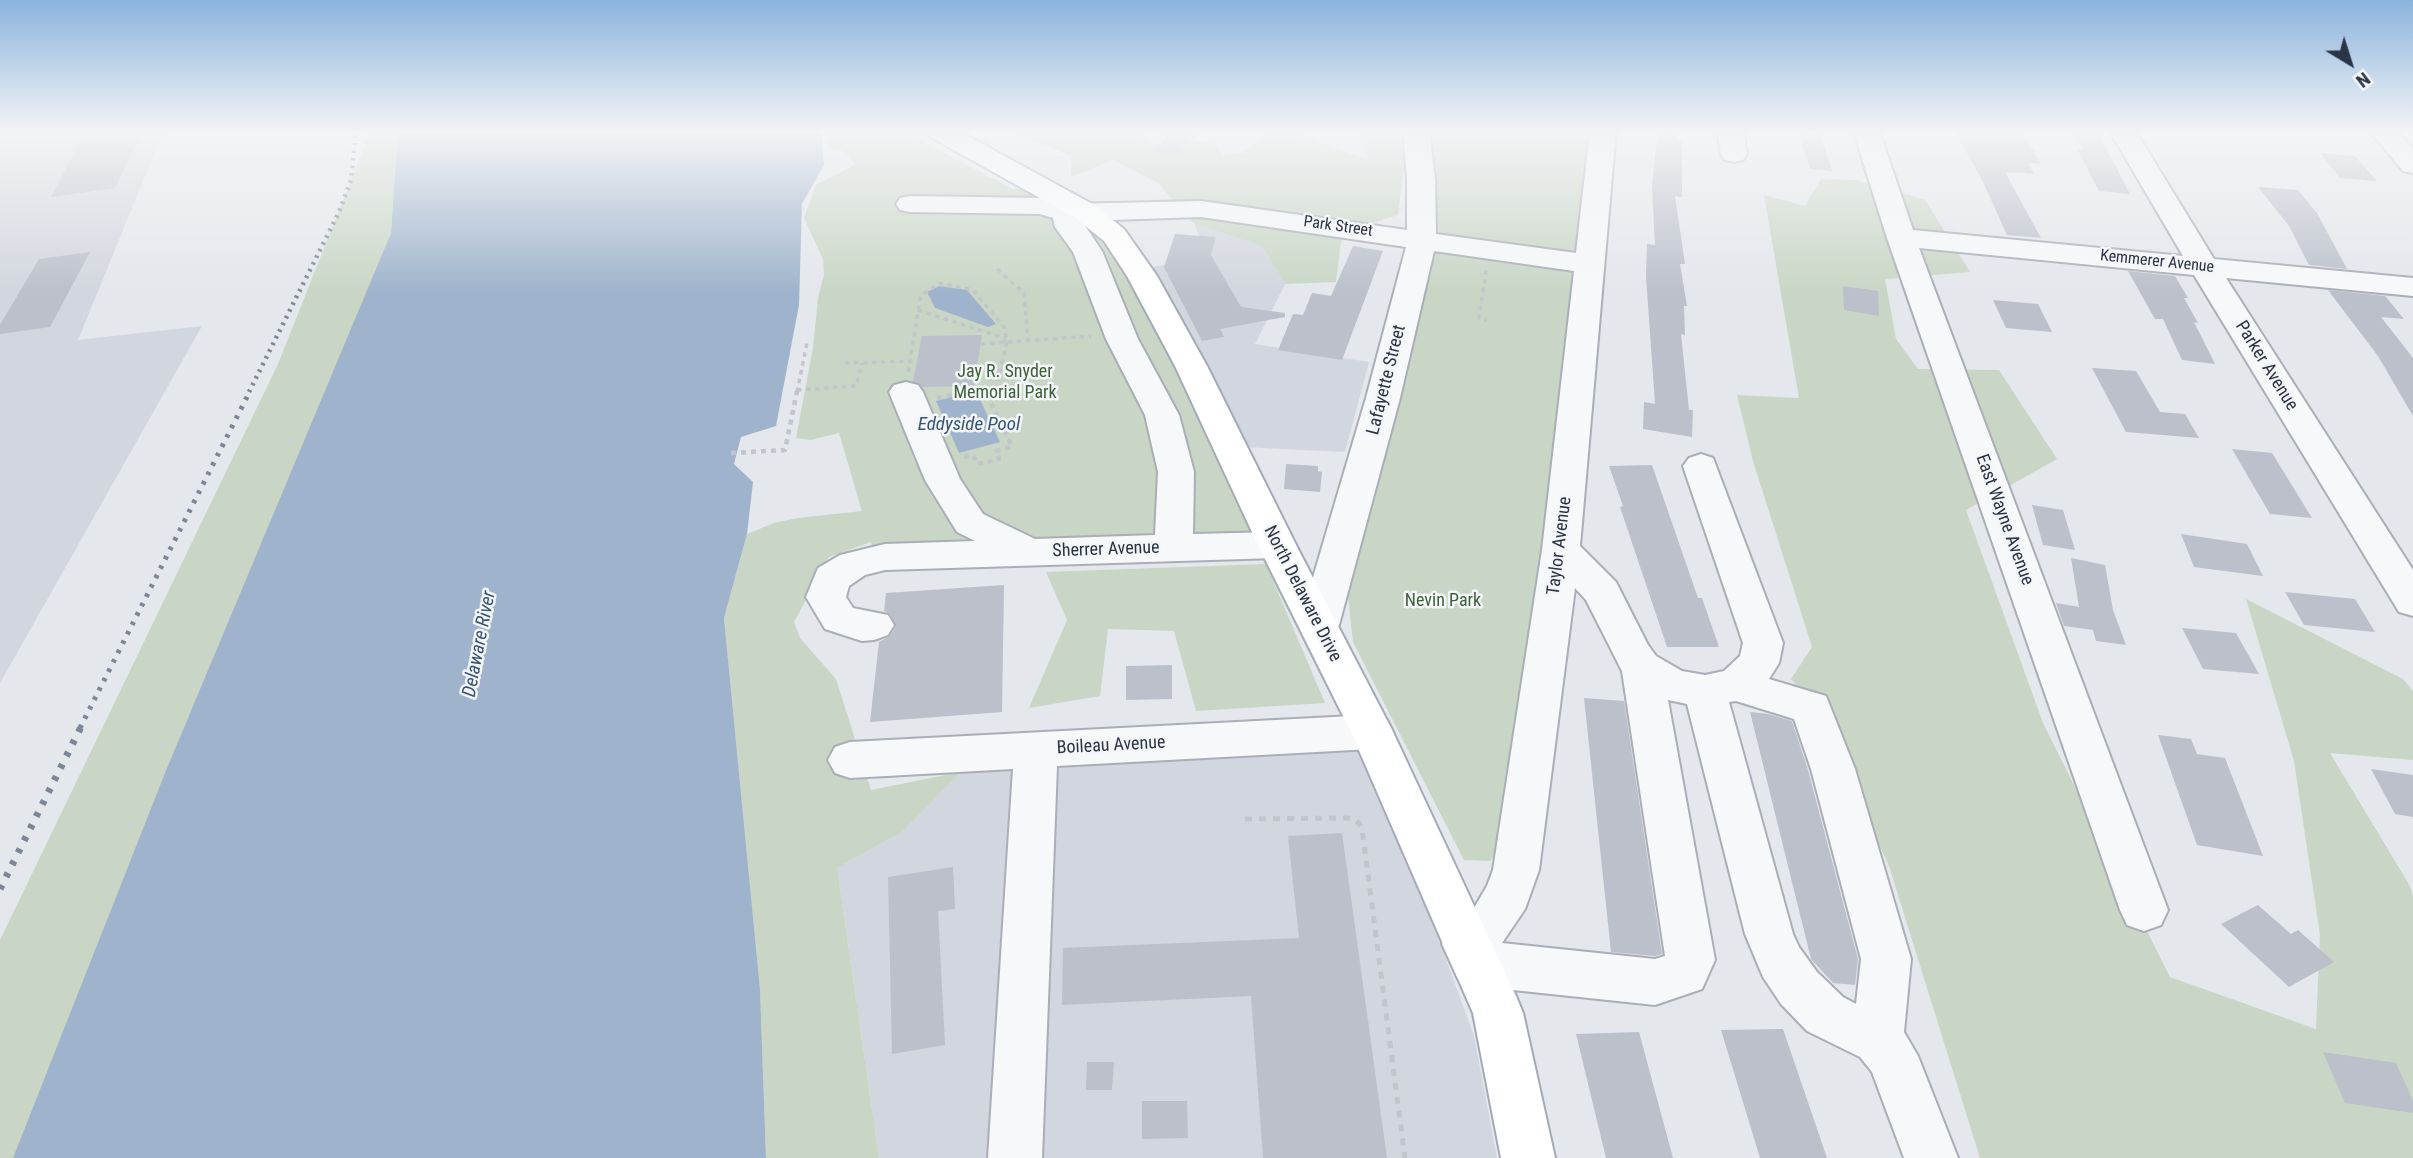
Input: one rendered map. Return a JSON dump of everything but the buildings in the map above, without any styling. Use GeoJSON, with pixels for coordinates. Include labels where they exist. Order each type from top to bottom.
{"type":"FeatureCollection","features":[{"type":"Feature","properties":{"kind":"main road","name":"North Delaware Drive"},"geometry":{"type":"LineString","coordinates":[[1028,184],[1114,234],[1142,276],[1191,366],[1277,545],[1372,732],[1498,1013],[1528,1158]]}},
{"type":"Feature","properties":{"kind":"street","name":"Lafayette Street"},"geometry":{"type":"LineString","coordinates":[[1319,625],[1383,398],[1422,239],[1422,184]]}},
{"type":"Feature","properties":{"kind":"street","name":"Taylor Avenue"},"geometry":{"type":"LineString","coordinates":[[1471,954],[1508,894],[1516,870],[1561,550],[1598,184]]}},
{"type":"Feature","properties":{"kind":"street","name":"East Wayne Avenue"},"geometry":{"type":"LineString","coordinates":[[1884,184],[2144,909]]}},
{"type":"Feature","properties":{"kind":"street","name":"Parker Avenue"},"geometry":{"type":"LineString","coordinates":[[2154,184],[2413,602]]}},
{"type":"Feature","properties":{"kind":"street","name":"Park Street"},"geometry":{"type":"LineString","coordinates":[[910,204],[1042,206],[1075,212],[1201,209],[1590,264]]}},
{"type":"Feature","properties":{"kind":"street"},"geometry":{"type":"LineString","coordinates":[[1075,212],[1069,227],[1087,251],[1120,334],[1162,415],[1176,472],[1173,548]]}},
{"type":"Feature","properties":{"kind":"street","name":"Kemmerer Avenue"},"geometry":{"type":"LineString","coordinates":[[1901,238],[2413,287]]}},
{"type":"Feature","properties":{"kind":"street"},"geometry":{"type":"LineString","coordinates":[[916,378],[943,480],[970,523],[1030,552]]}},
{"type":"Feature","properties":{"kind":"street"},"geometry":{"type":"LineString","coordinates":[[1701,466],[1763,643],[1759,663],[1721,688]]}},
{"type":"Feature","properties":{"kind":"street","name":"Sherrer Avenue"},"geometry":{"type":"LineString","coordinates":[[873,625],[862,626],[839,619],[826,597],[832,578],[853,565],[885,557],[1277,545]]}},
{"type":"Feature","properties":{"kind":"street"},"geometry":{"type":"LineString","coordinates":[[1561,550],[1602,592],[1632,654],[1643,667],[1672,685],[1721,688],[1811,708],[1833,769],[1886,959],[1878,1040]]}},
{"type":"Feature","properties":{"kind":"street"},"geometry":{"type":"LineString","coordinates":[[1471,954],[1655,982],[1684,973],[1689,960],[1643,667]]}},
{"type":"Feature","properties":{"kind":"street"},"geometry":{"type":"LineString","coordinates":[[1721,688],[1769,934],[1780,961],[1800,988],[1825,1014],[1878,1040],[1892,1056],[1931,1158]]}},
{"type":"Feature","properties":{"kind":"street","name":"Boileau Avenue"},"geometry":{"type":"LineString","coordinates":[[850,760],[1372,732]]}},
{"type":"Feature","properties":{"kind":"street"},"geometry":{"type":"LineString","coordinates":[[1015,1158],[1036,750]]}},
{"type":"Feature","properties":{"kind":"path"},"geometry":{"type":"LineString","coordinates":[[1487,320],[1479,318],[1489,249]]}},
{"type":"Feature","properties":{"kind":"path"},"geometry":{"type":"LineString","coordinates":[[997,269],[1024,293],[1028,341]]}},
{"type":"Feature","properties":{"kind":"path"},"geometry":{"type":"LineString","coordinates":[[916,378],[918,310],[922,293],[940,283],[973,290],[1004,327],[1007,342],[996,387],[985,390]]}},
{"type":"Feature","properties":{"kind":"path"},"geometry":{"type":"LineString","coordinates":[[918,310],[998,335],[1007,342]]}},
{"type":"Feature","properties":{"kind":"path"},"geometry":{"type":"LineString","coordinates":[[981,344],[1120,334]]}},
{"type":"Feature","properties":{"kind":"path"},"geometry":{"type":"LineString","coordinates":[[731,453],[785,450],[807,343]]}},
{"type":"Feature","properties":{"kind":"path"},"geometry":{"type":"LineString","coordinates":[[845,363],[862,363],[916,378],[984,387],[1012,447],[996,451],[999,459],[977,464],[973,455],[958,459]]}},
{"type":"Feature","properties":{"kind":"path"},"geometry":{"type":"LineString","coordinates":[[797,390],[856,386],[862,363]]}},
{"type":"Feature","properties":{"kind":"path"},"geometry":{"type":"LineString","coordinates":[[1245,819],[1350,818],[1359,822],[1405,1158]]}},
{"type":"Feature","properties":{"kind":"shaded area"},"geometry":{"type":"Polygon","coordinates":[[[0,184],[142,184],[78,340],[202,326],[0,683],[0,184]]]}},
{"type":"Feature","properties":{"kind":"shaded area"},"geometry":{"type":"Polygon","coordinates":[[[1194,224],[1262,246],[1285,284],[1255,344],[1369,362],[1345,452],[1243,447],[1147,268],[1208,256],[1194,224]]]}},
{"type":"Feature","properties":{"kind":"shaded area"},"geometry":{"type":"Polygon","coordinates":[[[1363,747],[1406,849],[1474,1036],[1497,1158],[879,1158],[837,868],[902,832],[961,772],[1060,760],[1363,747]]]}},
{"type":"Feature","properties":{"kind":"green space"},"geometry":{"type":"Polygon","coordinates":[[[350,184],[394,184],[391,233],[15,1158],[0,1158],[0,940],[278,364],[350,184]]]}},
{"type":"Feature","properties":{"kind":"green space","name":"Jay R. Snyder Memorial Park"},"geometry":{"type":"Polygon","coordinates":[[[1004,184],[1013,189],[1046,189],[1114,235],[1277,545],[874,553],[871,542],[829,557],[794,622],[800,638],[836,679],[871,790],[961,772],[902,832],[837,868],[879,1158],[766,1158],[760,989],[724,618],[747,534],[774,523],[798,518],[862,511],[839,433],[811,440],[796,438],[824,275],[823,259],[804,218],[816,185],[1004,184]]]}},
{"type":"Feature","properties":{"kind":"green space"},"geometry":{"type":"Polygon","coordinates":[[[1159,184],[1402,184],[1398,215],[1369,224],[1341,241],[1336,282],[1285,284],[1262,246],[1194,224],[1159,184]]]}},
{"type":"Feature","properties":{"kind":"green space"},"geometry":{"type":"Polygon","coordinates":[[[1432,184],[1588,184],[1579,247],[1573,251],[1439,233],[1432,184]]]}},
{"type":"Feature","properties":{"kind":"green space"},"geometry":{"type":"Polygon","coordinates":[[[1818,184],[1869,184],[1925,200],[1970,272],[1885,279],[1896,339],[1918,369],[1999,370],[2057,459],[1966,510],[2043,723],[2170,977],[2316,1029],[2320,935],[2294,761],[2246,599],[2403,679],[2413,691],[2413,760],[2330,753],[2410,886],[2413,896],[2413,1158],[1980,1158],[1889,866],[1817,708],[1791,679],[1812,647],[1753,461],[1737,395],[1799,398],[1764,195],[1805,206],[1818,184]]]}},
{"type":"Feature","properties":{"kind":"green space","name":"Nevin Park"},"geometry":{"type":"Polygon","coordinates":[[[1443,248],[1570,268],[1578,277],[1533,645],[1504,841],[1490,861],[1464,860],[1353,642],[1348,597],[1427,254],[1443,248]]]}},
{"type":"Feature","properties":{"kind":"green space"},"geometry":{"type":"Polygon","coordinates":[[[1266,564],[1325,703],[1196,711],[1174,631],[1108,629],[1100,696],[1029,708],[1067,620],[1046,572],[1266,564]]]}},
{"type":"Feature","properties":{"kind":"water","name":"Delaware River"},"geometry":{"type":"Polygon","coordinates":[[[394,184],[813,184],[802,204],[799,305],[776,426],[741,437],[734,464],[753,482],[747,534],[724,618],[760,989],[766,1158],[13,1158],[165,773],[391,233],[394,184]]]}},
{"type":"Feature","properties":{"kind":"water"},"geometry":{"type":"Polygon","coordinates":[[[939,286],[967,290],[996,324],[988,327],[935,308],[927,292],[939,286]]]}},
{"type":"Feature","properties":{"kind":"water","name":"Eddyside Pool"},"geometry":{"type":"Polygon","coordinates":[[[976,391],[1000,442],[959,453],[936,401],[976,391]]]}},
{"type":"Feature","properties":{"kind":"railway"},"geometry":{"type":"LineString","coordinates":[[249,392],[339,212],[349,184]]}},
{"type":"Feature","properties":{"kind":"railway"},"geometry":{"type":"LineString","coordinates":[[80,728],[250,391]]}},
{"type":"Feature","properties":{"kind":"railway"},"geometry":{"type":"LineString","coordinates":[[0,889],[81,727]]}}]}
